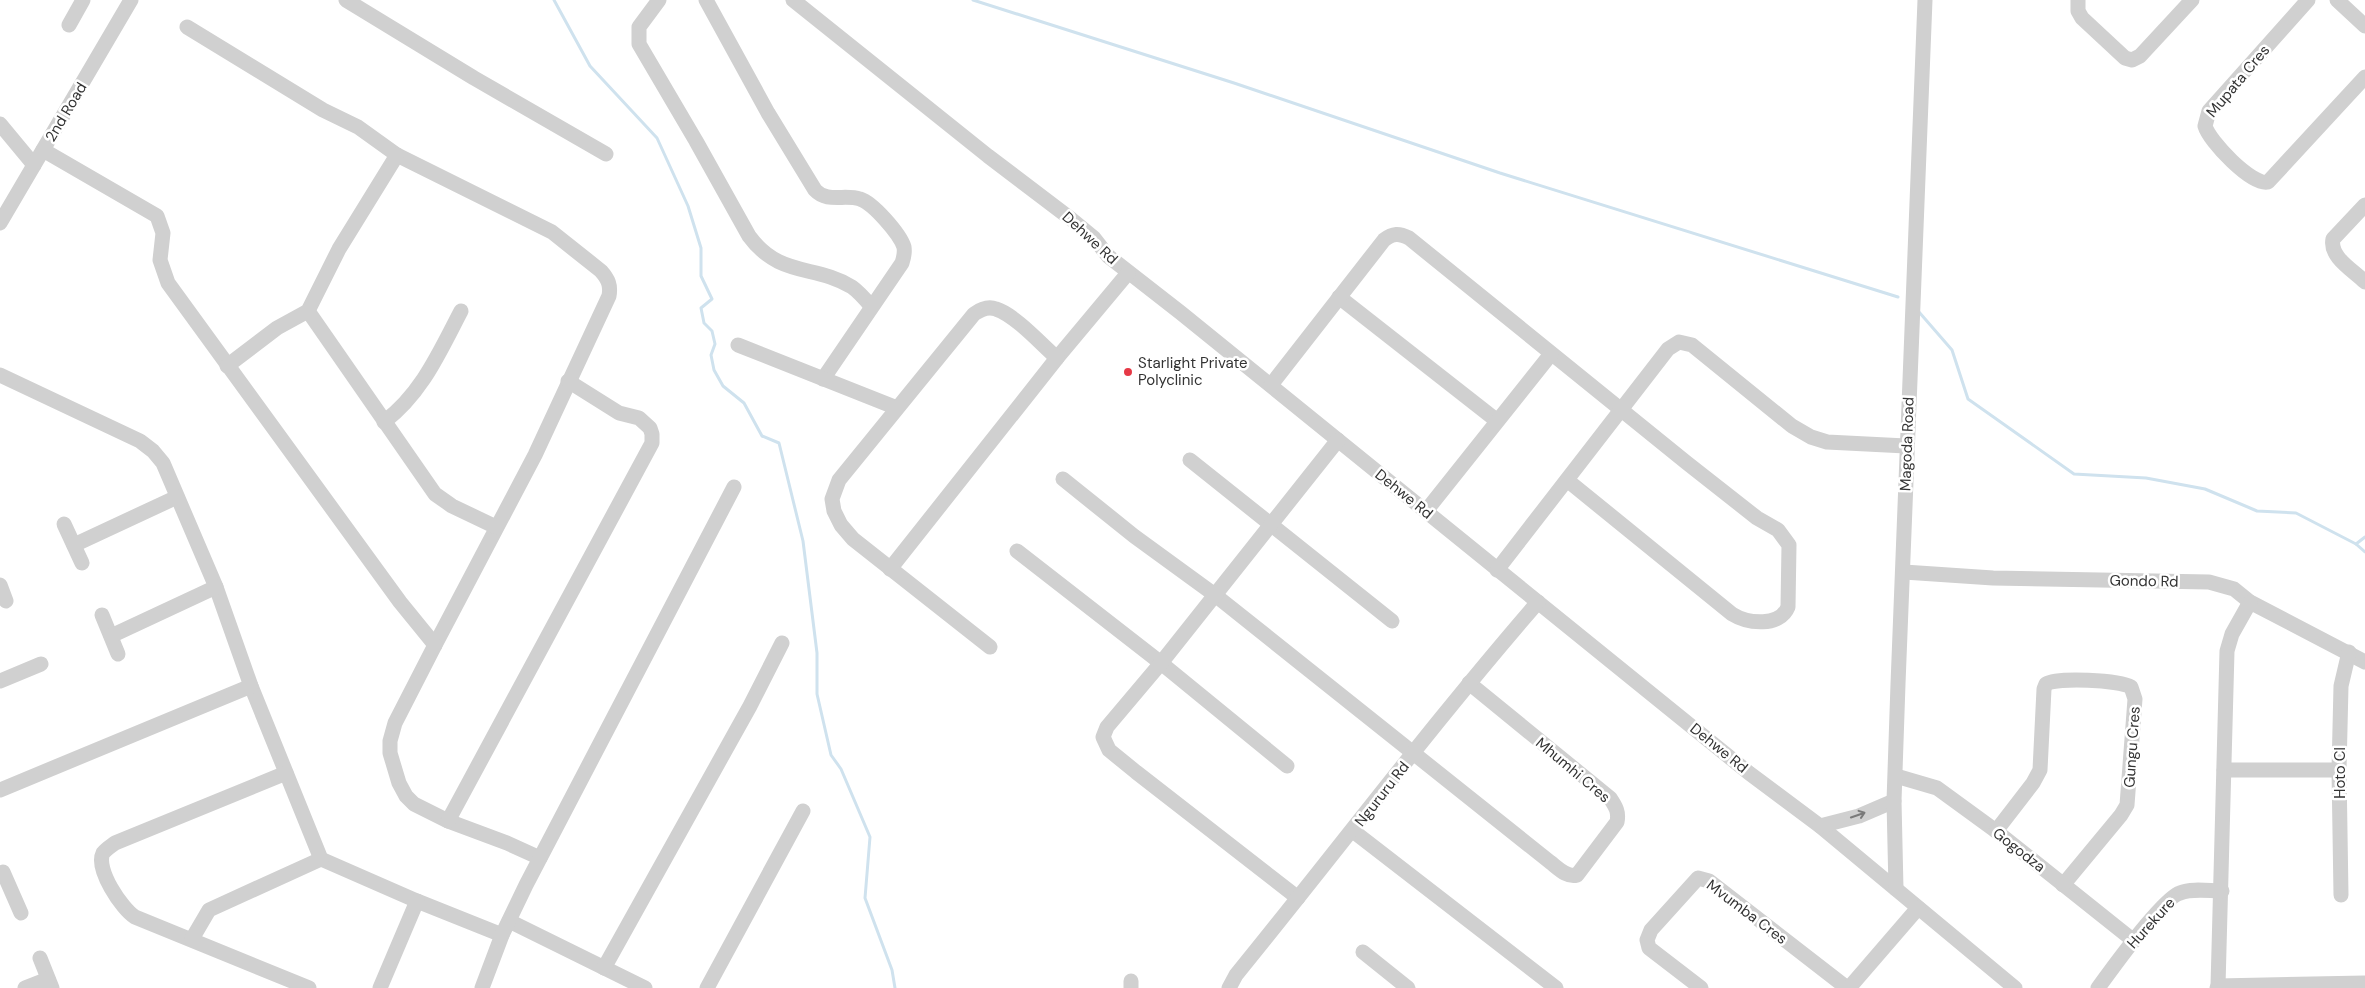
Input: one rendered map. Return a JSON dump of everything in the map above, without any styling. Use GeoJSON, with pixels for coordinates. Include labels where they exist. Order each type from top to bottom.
{"type":"FeatureCollection","features":[{"type":"Feature","properties":{"kind":"street"},"geometry":{"type":"LineString","coordinates":[[70,26],[83,0]]}},
{"type":"Feature","properties":{"kind":"street","name":"2nd Road"},"geometry":{"type":"LineString","coordinates":[[0,223],[131,0]]}},
{"type":"Feature","properties":{"kind":"street"},"geometry":{"type":"LineString","coordinates":[[346,0],[474,78],[606,154]]}},
{"type":"Feature","properties":{"kind":"street"},"geometry":{"type":"LineString","coordinates":[[659,0],[639,27],[639,44],[688,126],[748,236],[770,258],[851,286],[871,306]]}},
{"type":"Feature","properties":{"kind":"street"},"geometry":{"type":"LineString","coordinates":[[706,0],[768,113],[815,190],[823,196],[862,199],[874,208],[898,235],[904,248],[902,263],[823,379]]}},
{"type":"Feature","properties":{"kind":"street","name":"Dehwe Rd"},"geometry":{"type":"LineString","coordinates":[[793,0],[988,156],[1071,219],[1094,238],[1108,256],[1128,273],[1271,385],[1749,773],[1820,826],[2015,988]]}},
{"type":"Feature","properties":{"kind":"street","name":"Magoda Road"},"geometry":{"type":"LineString","coordinates":[[1896,889],[1894,801],[1904,572],[1906,446],[1917,224],[1925,0]]}},
{"type":"Feature","properties":{"kind":"street"},"geometry":{"type":"LineString","coordinates":[[2078,0],[2078,12],[2082,18],[2125,58],[2132,60],[2140,56],[2192,0]]}},
{"type":"Feature","properties":{"kind":"street","name":"Mupata Cres"},"geometry":{"type":"LineString","coordinates":[[2308,0],[2209,111],[2205,126],[2211,139],[2222,152],[2256,180],[2268,182],[2365,77]]}},
{"type":"Feature","properties":{"kind":"street"},"geometry":{"type":"LineString","coordinates":[[2337,0],[2365,26]]}},
{"type":"Feature","properties":{"kind":"street"},"geometry":{"type":"LineString","coordinates":[[187,27],[323,110],[358,127],[397,155],[552,232],[608,278],[609,296],[535,455],[435,644],[391,732],[390,753],[398,783],[406,796],[414,804],[448,822],[508,842],[540,858]]}},
{"type":"Feature","properties":{"kind":"street"},"geometry":{"type":"LineString","coordinates":[[0,124],[34,165]]}},
{"type":"Feature","properties":{"kind":"street"},"geometry":{"type":"LineString","coordinates":[[43,150],[157,216],[163,233],[160,260],[163,272],[227,366],[400,602],[435,644]]}},
{"type":"Feature","properties":{"kind":"street"},"geometry":{"type":"LineString","coordinates":[[227,366],[277,328],[308,311],[339,249],[397,155]]}},
{"type":"Feature","properties":{"kind":"street"},"geometry":{"type":"LineString","coordinates":[[2365,205],[2333,239],[2332,246],[2333,252],[2365,282]]}},
{"type":"Feature","properties":{"kind":"street"},"geometry":{"type":"LineString","coordinates":[[1271,385],[1384,240],[1395,234],[1401,234],[1409,238],[1757,518],[1778,530],[1789,545],[1788,607],[1785,614],[1771,621],[1739,619],[1567,480]]}},
{"type":"Feature","properties":{"kind":"street"},"geometry":{"type":"LineString","coordinates":[[890,569],[1057,358],[1128,273]]}},
{"type":"Feature","properties":{"kind":"street"},"geometry":{"type":"LineString","coordinates":[[1339,297],[1496,420]]}},
{"type":"Feature","properties":{"kind":"street"},"geometry":{"type":"LineString","coordinates":[[990,648],[853,539],[841,525],[834,511],[832,499],[839,480],[980,309],[996,308],[1007,314],[1057,358]]}},
{"type":"Feature","properties":{"kind":"street"},"geometry":{"type":"LineString","coordinates":[[308,311],[435,494],[447,504],[496,528]]}},
{"type":"Feature","properties":{"kind":"street"},"geometry":{"type":"LineString","coordinates":[[384,422],[404,407],[415,392],[461,311]]}},
{"type":"Feature","properties":{"kind":"street"},"geometry":{"type":"LineString","coordinates":[[1497,570],[1622,411],[1668,349],[1679,342],[1692,345],[1792,426],[1811,437],[1827,442],[1906,446]]}},
{"type":"Feature","properties":{"kind":"street"},"geometry":{"type":"LineString","coordinates":[[738,344],[897,408]]}},
{"type":"Feature","properties":{"kind":"street"},"geometry":{"type":"LineString","coordinates":[[1426,511],[1496,420],[1551,354]]}},
{"type":"Feature","properties":{"kind":"street"},"geometry":{"type":"LineString","coordinates":[[0,374],[140,442],[153,451],[163,463],[216,587],[251,686],[321,859],[417,901],[506,928],[604,968],[644,988]]}},
{"type":"Feature","properties":{"kind":"street"},"geometry":{"type":"LineString","coordinates":[[448,822],[652,443],[650,428],[638,418],[620,413],[568,381]]}},
{"type":"Feature","properties":{"kind":"street"},"geometry":{"type":"LineString","coordinates":[[1298,898],[1136,772],[1104,743],[1103,737],[1107,727],[1161,663],[1270,523],[1338,440]]}},
{"type":"Feature","properties":{"kind":"street"},"geometry":{"type":"LineString","coordinates":[[1190,460],[1392,621]]}},
{"type":"Feature","properties":{"kind":"street"},"geometry":{"type":"LineString","coordinates":[[1063,479],[1134,536],[1215,595],[1413,754]]}},
{"type":"Feature","properties":{"kind":"street"},"geometry":{"type":"LineString","coordinates":[[482,988],[506,928],[540,858],[734,487]]}},
{"type":"Feature","properties":{"kind":"street"},"geometry":{"type":"LineString","coordinates":[[74,545],[177,498]]}},
{"type":"Feature","properties":{"kind":"street"},"geometry":{"type":"LineString","coordinates":[[64,524],[82,563]]}},
{"type":"Feature","properties":{"kind":"street"},"geometry":{"type":"LineString","coordinates":[[1017,551],[1161,663],[1287,766]]}},
{"type":"Feature","properties":{"kind":"street","name":"Gondo Rd"},"geometry":{"type":"LineString","coordinates":[[1904,572],[1993,578],[2208,582],[2234,589],[2250,602],[2365,662]]}},
{"type":"Feature","properties":{"kind":"street"},"geometry":{"type":"LineString","coordinates":[[0,585],[6,601]]}},
{"type":"Feature","properties":{"kind":"street"},"geometry":{"type":"LineString","coordinates":[[111,636],[216,587]]}},
{"type":"Feature","properties":{"kind":"street","name":"Ngururu Rd"},"geometry":{"type":"LineString","coordinates":[[1229,988],[1236,975],[1469,682],[1538,602]]}},
{"type":"Feature","properties":{"kind":"street"},"geometry":{"type":"LineString","coordinates":[[2250,602],[2232,634],[2227,651],[2218,987],[2344,986],[2365,983]]}},
{"type":"Feature","properties":{"kind":"street"},"geometry":{"type":"LineString","coordinates":[[102,616],[118,654]]}},
{"type":"Feature","properties":{"kind":"street"},"geometry":{"type":"LineString","coordinates":[[604,968],[750,706],[782,643]]}},
{"type":"Feature","properties":{"kind":"street","name":"Hoto Cl"},"geometry":{"type":"LineString","coordinates":[[2341,895],[2339,770],[2341,686],[2349,652]]}},
{"type":"Feature","properties":{"kind":"street"},"geometry":{"type":"LineString","coordinates":[[0,681],[41,664]]}},
{"type":"Feature","properties":{"kind":"street","name":"Gungu Cres"},"geometry":{"type":"LineString","coordinates":[[1996,831],[2033,783],[2040,770],[2044,689],[2046,684],[2058,681],[2119,682],[2130,687],[2135,700],[2127,805],[2122,815],[2063,885]]}},
{"type":"Feature","properties":{"kind":"street","name":"Mhumhi Cres"},"geometry":{"type":"LineString","coordinates":[[1413,754],[1565,874],[1573,877],[1578,876],[1617,822],[1618,813],[1616,806],[1610,798],[1469,682]]}},
{"type":"Feature","properties":{"kind":"street"},"geometry":{"type":"LineString","coordinates":[[0,790],[251,686]]}},
{"type":"Feature","properties":{"kind":"street"},"geometry":{"type":"LineString","coordinates":[[2224,770],[2339,770]]}},
{"type":"Feature","properties":{"kind":"street"},"geometry":{"type":"LineString","coordinates":[[286,773],[115,843],[103,854],[102,863],[104,872],[118,901],[126,911],[144,921],[309,988]]}},
{"type":"Feature","properties":{"kind":"street","name":"Gogodza"},"geometry":{"type":"LineString","coordinates":[[1896,776],[1937,788],[1996,831],[2134,942]]}},
{"type":"Feature","properties":{"kind":"street"},"geometry":{"type":"LineString","coordinates":[[1820,826],[1859,816],[1894,801]]}},
{"type":"Feature","properties":{"kind":"street"},"geometry":{"type":"LineString","coordinates":[[706,988],[803,811]]}},
{"type":"Feature","properties":{"kind":"street"},"geometry":{"type":"LineString","coordinates":[[1353,830],[1452,909],[1555,987]]}},
{"type":"Feature","properties":{"kind":"street"},"geometry":{"type":"LineString","coordinates":[[192,939],[209,910],[321,859]]}},
{"type":"Feature","properties":{"kind":"street"},"geometry":{"type":"LineString","coordinates":[[3,872],[6,893],[22,913]]}},
{"type":"Feature","properties":{"kind":"street","name":"Mvumba Cres"},"geometry":{"type":"LineString","coordinates":[[1701,988],[1650,948],[1647,940],[1650,930],[1698,878],[1709,881],[1848,988]]}},
{"type":"Feature","properties":{"kind":"street","name":"Hurekure"},"geometry":{"type":"LineString","coordinates":[[2098,988],[2174,895],[2186,891],[2222,891]]}},
{"type":"Feature","properties":{"kind":"street"},"geometry":{"type":"LineString","coordinates":[[380,988],[417,901]]}},
{"type":"Feature","properties":{"kind":"street"},"geometry":{"type":"LineString","coordinates":[[1848,988],[1918,908]]}},
{"type":"Feature","properties":{"kind":"street"},"geometry":{"type":"LineString","coordinates":[[1363,952],[1408,988]]}},
{"type":"Feature","properties":{"kind":"street"},"geometry":{"type":"LineString","coordinates":[[25,988],[50,983],[40,958]]}},
{"type":"Feature","properties":{"kind":"waterway"},"geometry":{"type":"LineString","coordinates":[[554,0],[590,66],[657,138],[688,206],[701,248],[701,276],[712,299],[701,308],[704,323],[712,331],[715,344],[711,355],[714,370],[723,386],[744,403],[762,436],[779,443],[803,541],[817,653],[817,694],[831,755],[841,769],[870,837],[865,898],[892,970],[895,988]]}},
{"type":"Feature","properties":{"kind":"waterway"},"geometry":{"type":"LineString","coordinates":[[973,0],[1234,83],[1500,173],[1898,297]]}},
{"type":"Feature","properties":{"kind":"waterway"},"geometry":{"type":"LineString","coordinates":[[1919,312],[1952,350],[1968,399],[2074,474],[2146,478],[2205,489],[2257,511],[2296,513],[2356,544],[2365,552]]}},
{"type":"Feature","properties":{"kind":"waterway"},"geometry":{"type":"LineString","coordinates":[[2356,544],[2365,537]]}},
{"type":"Feature","properties":{"kind":"place","name":"Starlight Private Polyclinic"},"geometry":{"type":"Point","coordinates":[1128,372]}}]}
